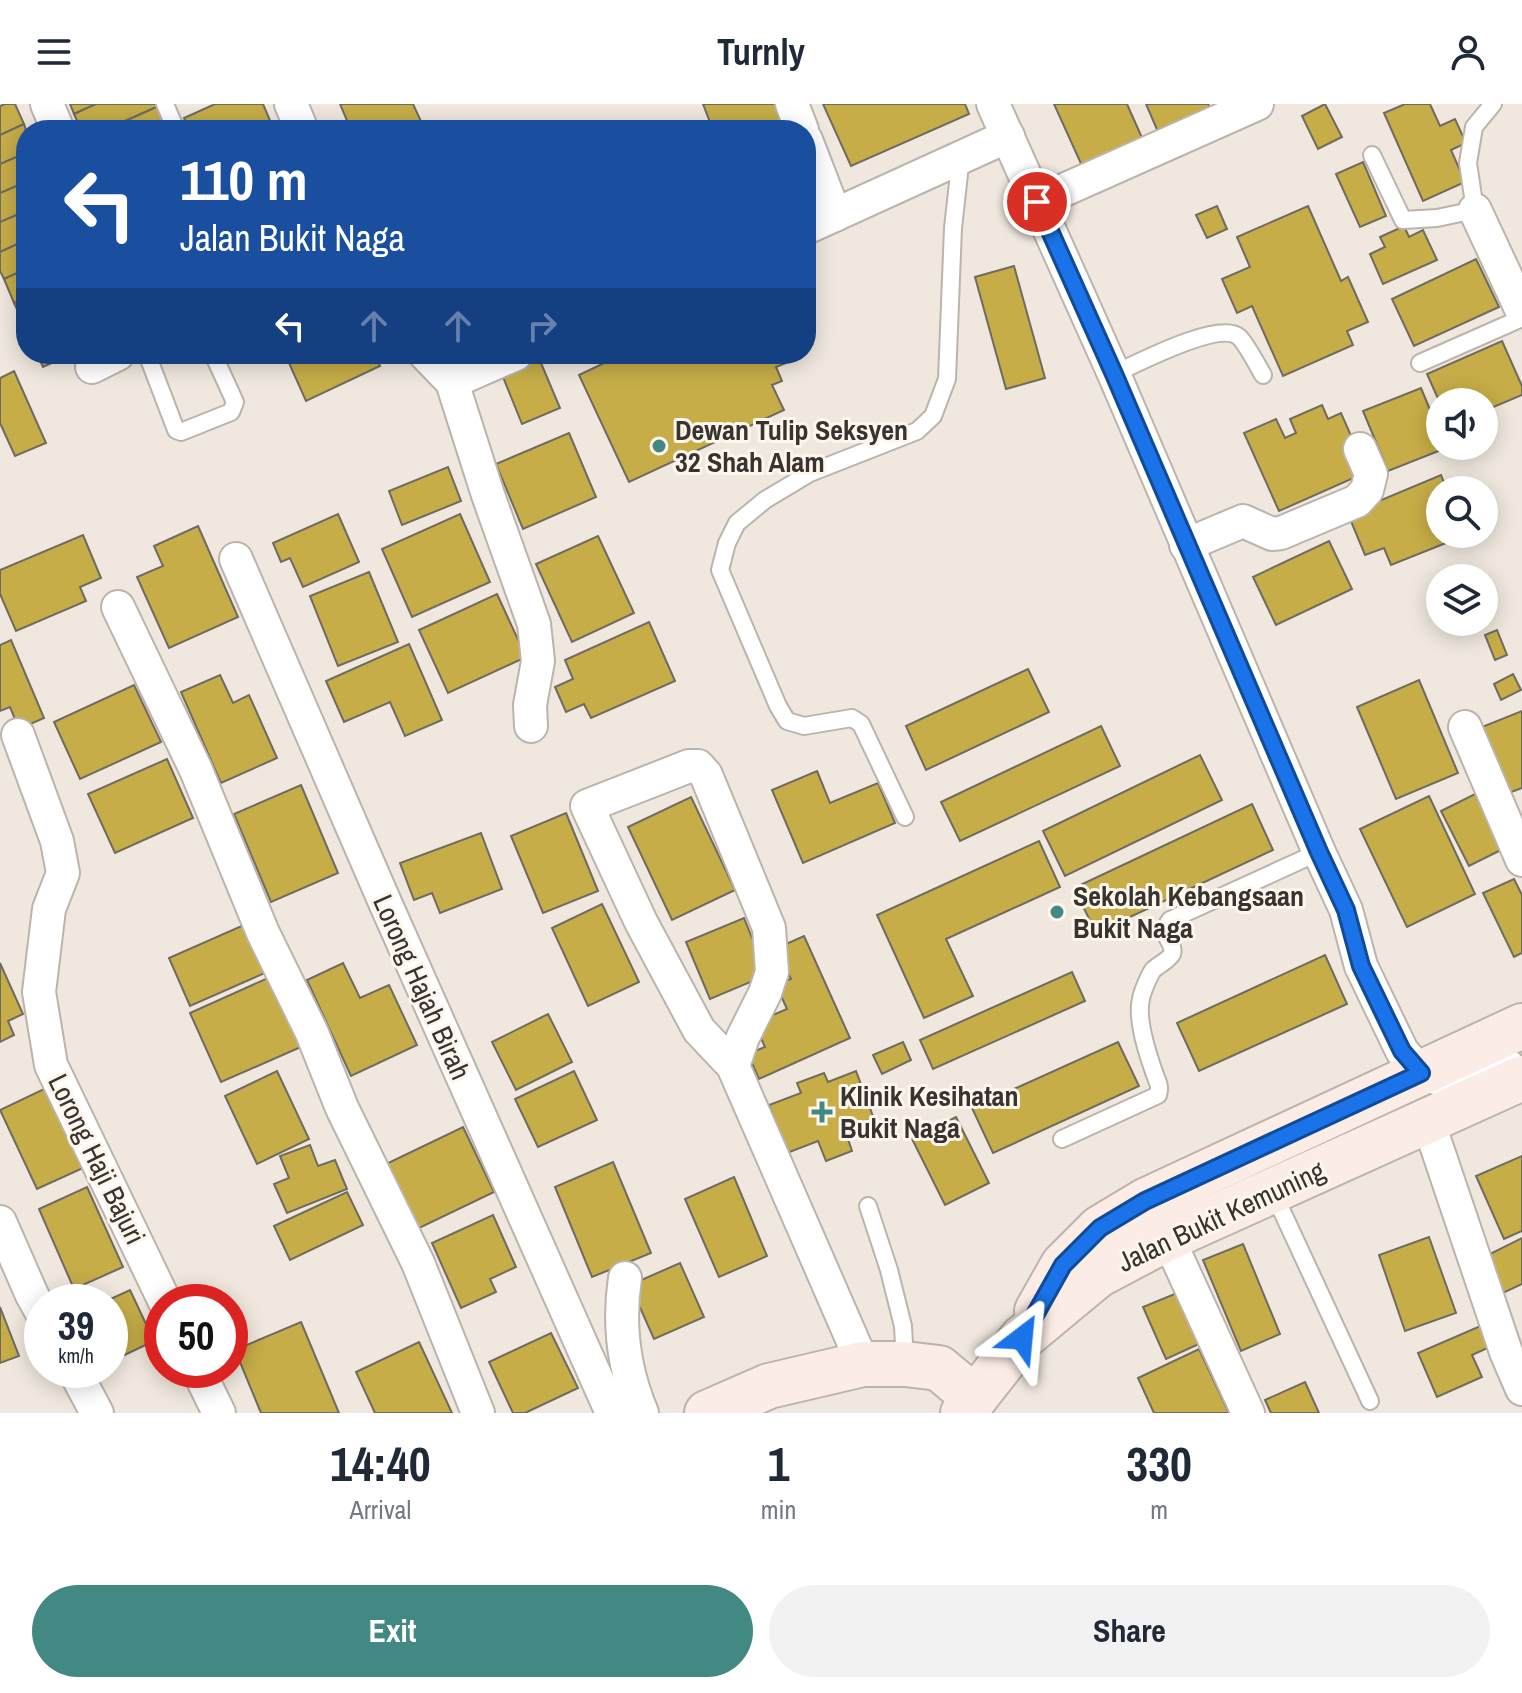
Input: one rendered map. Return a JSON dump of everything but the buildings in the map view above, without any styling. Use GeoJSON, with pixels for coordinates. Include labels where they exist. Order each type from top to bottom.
{"type":"FeatureCollection","features":[{"type":"Feature","properties":{"kind":"main road"},"geometry":{"type":"LineString","coordinates":[[1022,1338],[1063,1265],[1100,1228],[1145,1201],[1522,1026]]}},
{"type":"Feature","properties":{"kind":"main road","name":"Jalan Bukit Kemuning"},"geometry":{"type":"LineString","coordinates":[[969,1405],[1022,1338],[1098,1275],[1168,1238],[1522,1078]]}},
{"type":"Feature","properties":{"kind":"main road"},"geometry":{"type":"LineString","coordinates":[[707,1413],[769,1386],[884,1364],[939,1368],[969,1405]]}},
{"type":"Feature","properties":{"kind":"street"},"geometry":{"type":"LineString","coordinates":[[993,104],[1114,374],[1346,910],[1361,966],[1402,1051],[1421,1073],[1442,1080],[1477,1078],[1522,1061]]}},
{"type":"Feature","properties":{"kind":"street"},"geometry":{"type":"LineString","coordinates":[[1037,202],[1257,104]]}},
{"type":"Feature","properties":{"kind":"street"},"geometry":{"type":"LineString","coordinates":[[816,199],[820,222],[1008,136]]}},
{"type":"Feature","properties":{"kind":"street"},"geometry":{"type":"LineString","coordinates":[[1475,210],[1522,311]]}},
{"type":"Feature","properties":{"kind":"street"},"geometry":{"type":"LineString","coordinates":[[435,364],[452,382],[534,624],[538,661],[530,705],[531,726]]}},
{"type":"Feature","properties":{"kind":"street"},"geometry":{"type":"LineString","coordinates":[[452,382],[493,364]]}},
{"type":"Feature","properties":{"kind":"street"},"geometry":{"type":"LineString","coordinates":[[1186,545],[1243,521],[1272,534],[1281,533],[1357,501],[1367,490],[1371,474],[1360,449]]}},
{"type":"Feature","properties":{"kind":"street","name":"Lorong Hajah Birah"},"geometry":{"type":"LineString","coordinates":[[236,559],[612,1413]]}},
{"type":"Feature","properties":{"kind":"street"},"geometry":{"type":"LineString","coordinates":[[118,607],[196,770],[263,933],[312,1033],[342,1108],[418,1263],[478,1413]]}},
{"type":"Feature","properties":{"kind":"street"},"geometry":{"type":"LineString","coordinates":[[1465,727],[1522,860]]}},
{"type":"Feature","properties":{"kind":"street","name":"Lorong Haji Bajuri"},"geometry":{"type":"LineString","coordinates":[[18,735],[57,841],[63,873],[49,909],[39,992],[51,1065],[156,1284]]}},
{"type":"Feature","properties":{"kind":"street"},"geometry":{"type":"LineString","coordinates":[[733,1066],[772,972],[769,928],[706,775],[698,766],[689,766],[587,806],[641,922],[699,1030],[733,1066],[884,1364]]}},
{"type":"Feature","properties":{"kind":"street"},"geometry":{"type":"LineString","coordinates":[[1248,1413],[1168,1238],[1251,1188],[1397,1113],[1412,1096],[1421,1073]]}},
{"type":"Feature","properties":{"kind":"street"},"geometry":{"type":"LineString","coordinates":[[1428,1121],[1506,1352],[1522,1389]]}},
{"type":"Feature","properties":{"kind":"street"},"geometry":{"type":"LineString","coordinates":[[0,1222],[27,1284]]}},
{"type":"Feature","properties":{"kind":"street"},"geometry":{"type":"LineString","coordinates":[[625,1278],[621,1302],[623,1341],[627,1369],[642,1413]]}},
{"type":"Feature","properties":{"kind":"street"},"geometry":{"type":"LineString","coordinates":[[84,1388],[97,1413]]}},
{"type":"Feature","properties":{"kind":"street"},"geometry":{"type":"LineString","coordinates":[[207,1388],[219,1413]]}},
{"type":"Feature","properties":{"kind":"lane"},"geometry":{"type":"LineString","coordinates":[[1372,155],[1403,220],[1437,218],[1475,210],[1468,163],[1474,127],[1493,104]]}},
{"type":"Feature","properties":{"kind":"lane"},"geometry":{"type":"LineString","coordinates":[[905,817],[861,724],[852,718],[804,726],[787,721],[720,570],[727,543],[737,523],[765,500],[810,473],[917,431],[933,416],[947,379],[953,228],[961,156]]}},
{"type":"Feature","properties":{"kind":"lane"},"geometry":{"type":"LineString","coordinates":[[1420,363],[1522,318]]}},
{"type":"Feature","properties":{"kind":"lane"},"geometry":{"type":"LineString","coordinates":[[1114,374],[1155,354],[1209,334],[1226,332],[1239,337],[1263,375]]}},
{"type":"Feature","properties":{"kind":"lane"},"geometry":{"type":"LineString","coordinates":[[137,364],[176,430],[181,432],[234,409],[235,402],[218,364]]}},
{"type":"Feature","properties":{"kind":"lane"},"geometry":{"type":"LineString","coordinates":[[1062,1139],[1158,1095],[1160,1091],[1140,1020],[1140,1004],[1153,971],[1171,955],[1165,934],[1170,920],[1319,852]]}},
{"type":"Feature","properties":{"kind":"lane"},"geometry":{"type":"LineString","coordinates":[[1272,1190],[1370,1401]]}},
{"type":"Feature","properties":{"kind":"lane"},"geometry":{"type":"LineString","coordinates":[[868,1206],[903,1326],[884,1364]]}},
{"type":"Feature","properties":{"kind":"place","name":"Dewan Tulip Seksyen 32 Shah Alam"},"geometry":{"type":"Point","coordinates":[659,446]}},
{"type":"Feature","properties":{"kind":"place","name":"Sekolah Kebangsaan Bukit Naga"},"geometry":{"type":"Point","coordinates":[1057,912]}},
{"type":"Feature","properties":{"kind":"place","name":"Klinik Kesihatan Bukit Naga"},"geometry":{"type":"Point","coordinates":[822,1112]}},
{"type":"Feature","properties":{"kind":"route"},"geometry":{"type":"LineString","coordinates":[[1022,1338],[1063,1265],[1100,1228],[1145,1201],[1421,1073],[1402,1051],[1361,966],[1346,910],[1037,202]]}}]}
